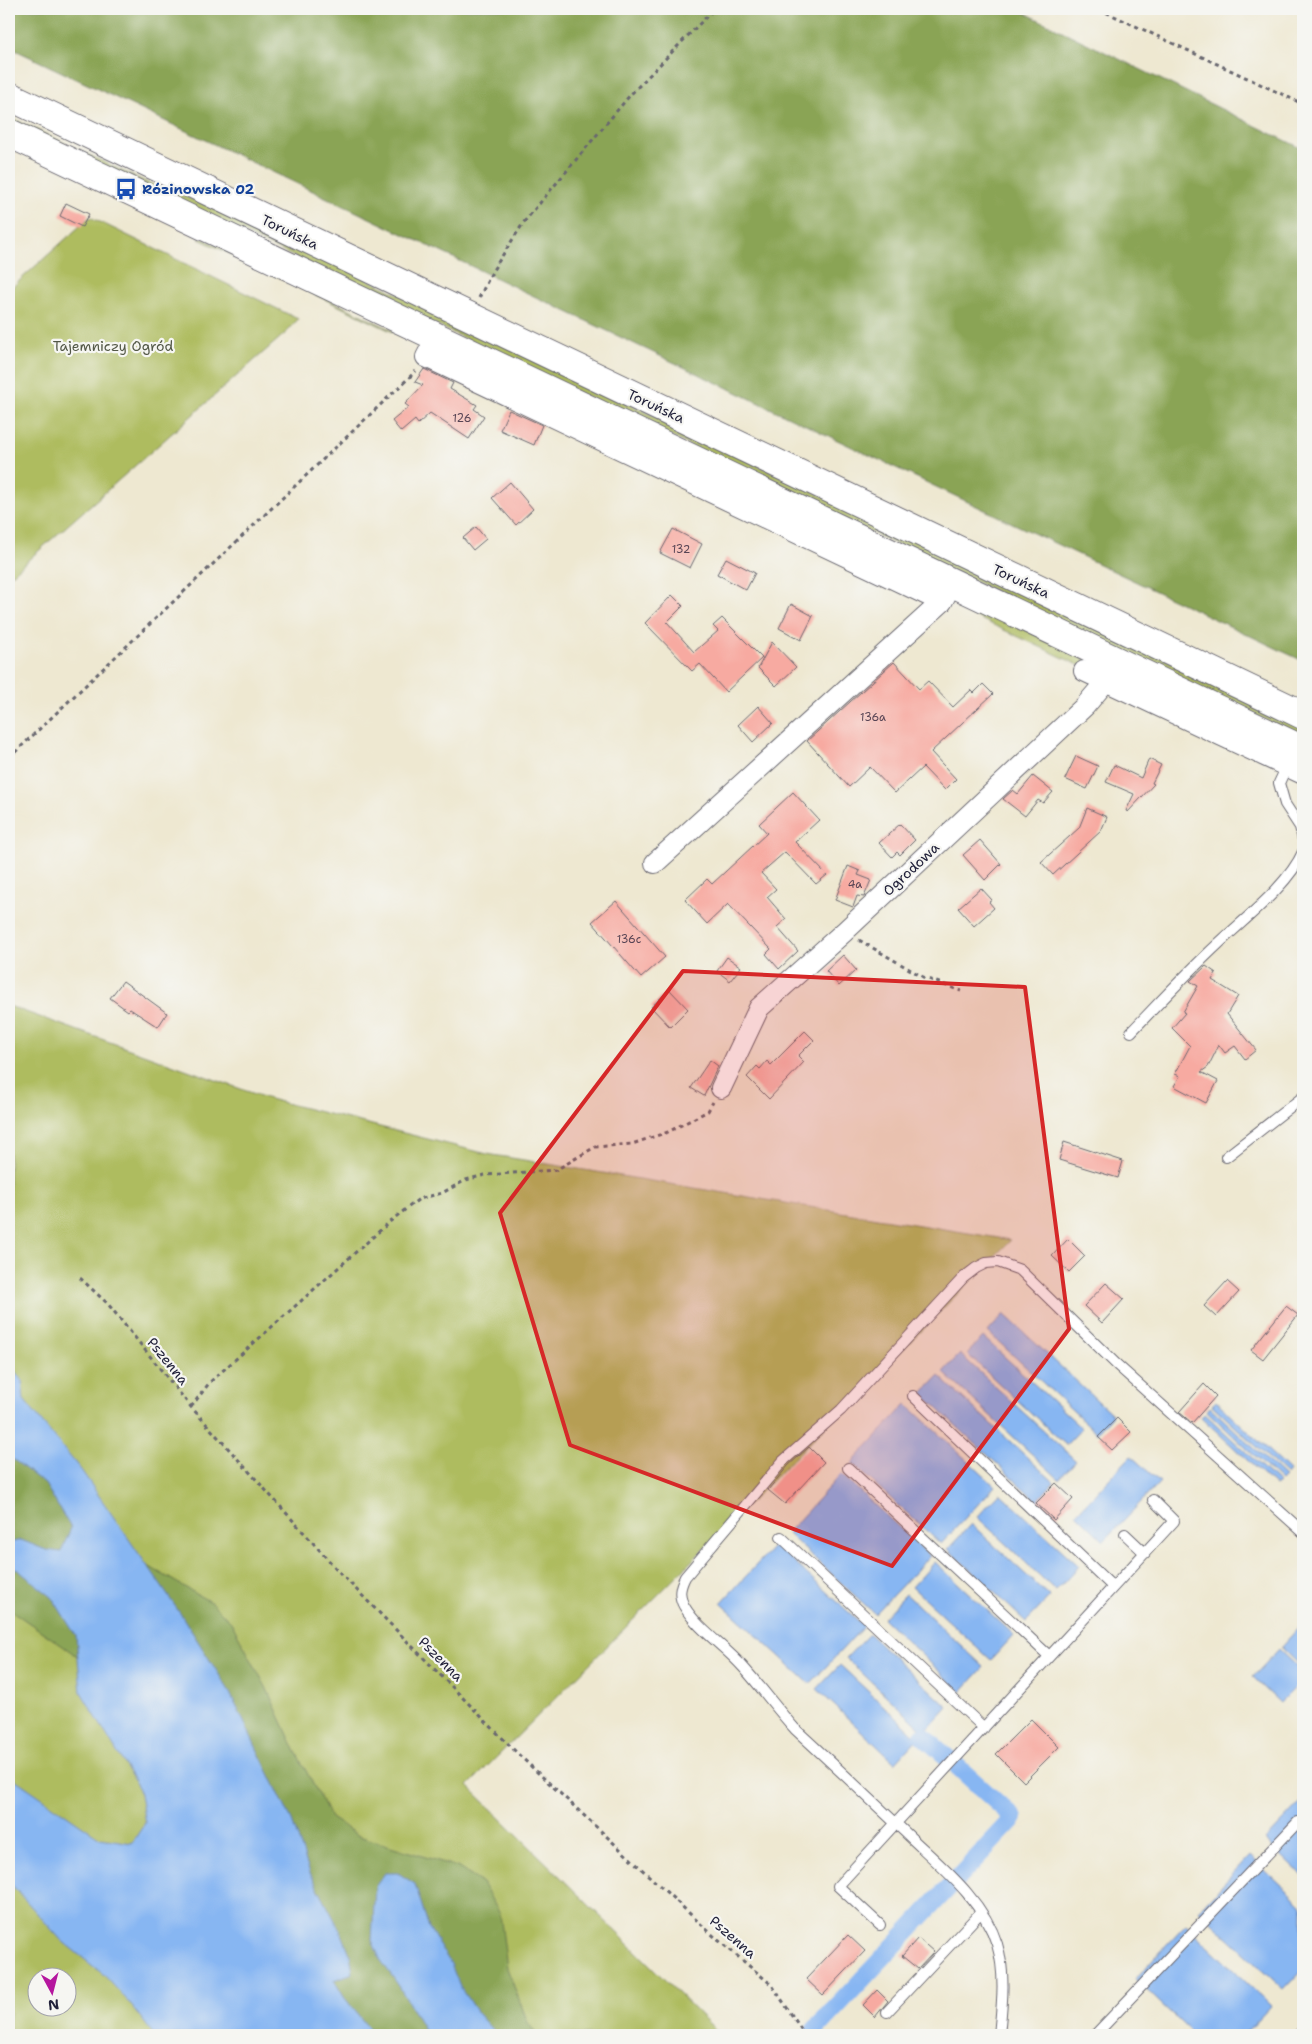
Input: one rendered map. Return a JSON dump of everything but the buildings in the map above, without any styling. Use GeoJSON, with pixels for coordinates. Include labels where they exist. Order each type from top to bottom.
{"type":"FeatureCollection","features":[{"type":"Feature","properties":{"kind":"main road","name":"Toruńska"},"geometry":{"type":"LineString","coordinates":[[9,96],[1303,715]]}},
{"type":"Feature","properties":{"kind":"main road"},"geometry":{"type":"LineString","coordinates":[[9,133],[431,347],[1297,759]]}},
{"type":"Feature","properties":{"kind":"street"},"geometry":{"type":"LineString","coordinates":[[9,108],[36,109]]}},
{"type":"Feature","properties":{"kind":"street"},"geometry":{"type":"LineString","coordinates":[[655,863],[947,592]]}},
{"type":"Feature","properties":{"kind":"street"},"geometry":{"type":"LineString","coordinates":[[1084,670],[1113,671]]}},
{"type":"Feature","properties":{"kind":"street","name":"Ogrodowa"},"geometry":{"type":"LineString","coordinates":[[721,1088],[759,1008],[844,932],[1086,706],[1113,671]]}},
{"type":"Feature","properties":{"kind":"lane"},"geometry":{"type":"LineString","coordinates":[[1297,759],[1279,783],[1285,804],[1300,827],[1303,840]]}},
{"type":"Feature","properties":{"kind":"lane"},"geometry":{"type":"LineString","coordinates":[[1131,1032],[1216,946],[1269,896],[1298,863],[1303,852]]}},
{"type":"Feature","properties":{"kind":"lane"},"geometry":{"type":"LineString","coordinates":[[1226,1157],[1303,1097]]}},
{"type":"Feature","properties":{"kind":"lane"},"geometry":{"type":"LineString","coordinates":[[999,2035],[1003,1984],[1001,1966],[993,1934],[981,1912],[955,1881],[795,1728],[772,1704],[743,1667],[692,1617],[680,1597],[680,1588],[685,1577],[783,1461],[841,1410],[963,1278],[986,1263],[998,1262],[1020,1270],[1116,1364],[1303,1532]]}},
{"type":"Feature","properties":{"kind":"lane"},"geometry":{"type":"LineString","coordinates":[[914,1396],[1113,1587]]}},
{"type":"Feature","properties":{"kind":"lane"},"geometry":{"type":"LineString","coordinates":[[848,1468],[1049,1656]]}},
{"type":"Feature","properties":{"kind":"lane"},"geometry":{"type":"LineString","coordinates":[[880,1925],[838,1886],[1174,1521],[1153,1500]]}},
{"type":"Feature","properties":{"kind":"lane"},"geometry":{"type":"LineString","coordinates":[[1125,1534],[1145,1553]]}},
{"type":"Feature","properties":{"kind":"lane"},"geometry":{"type":"LineString","coordinates":[[781,1537],[984,1728]]}},
{"type":"Feature","properties":{"kind":"lane"},"geometry":{"type":"LineString","coordinates":[[1094,2035],[1298,1822]]}},
{"type":"Feature","properties":{"kind":"lane"},"geometry":{"type":"LineString","coordinates":[[888,2012],[981,1912]]}},
{"type":"Feature","properties":{"kind":"lane"},"geometry":{"type":"LineString","coordinates":[[1298,2035],[1303,2030]]}},
{"type":"Feature","properties":{"kind":"path"},"geometry":{"type":"LineString","coordinates":[[470,318],[493,270],[524,222],[631,94],[714,9]]}},
{"type":"Feature","properties":{"kind":"path"},"geometry":{"type":"LineString","coordinates":[[1099,9],[1303,104]]}},
{"type":"Feature","properties":{"kind":"path"},"geometry":{"type":"LineString","coordinates":[[9,758],[421,366],[431,347]]}},
{"type":"Feature","properties":{"kind":"path"},"geometry":{"type":"LineString","coordinates":[[844,932],[923,977],[961,991]]}},
{"type":"Feature","properties":{"kind":"path"},"geometry":{"type":"LineString","coordinates":[[191,1407],[210,1382],[393,1219],[419,1199],[442,1193],[466,1180],[485,1175],[556,1170],[595,1147],[632,1144],[668,1132],[708,1111],[721,1088]]}},
{"type":"Feature","properties":{"kind":"path","name":"Pszenna"},"geometry":{"type":"LineString","coordinates":[[80,1278],[108,1304],[191,1407],[341,1574],[520,1756],[718,1940],[772,1985],[804,2035]]}},
{"type":"Feature","properties":{"kind":"highlighted area"},"geometry":{"type":"Polygon","coordinates":[[[683,971],[1025,987],[1069,1329],[892,1566],[570,1445],[500,1213],[683,971]]]}},
{"type":"Feature","properties":{"kind":"green space"},"geometry":{"type":"Polygon","coordinates":[[[9,9],[1017,9],[1303,149],[1303,661],[9,47],[9,9]]]}},
{"type":"Feature","properties":{"kind":"green space"},"geometry":{"type":"Polygon","coordinates":[[[12,118],[148,183],[224,211],[1303,725],[1303,738],[9,121],[12,118]]]}},
{"type":"Feature","properties":{"kind":"green space","name":"Tajemniczy Ogród"},"geometry":{"type":"Polygon","coordinates":[[[90,217],[298,319],[289,330],[9,577],[9,290],[90,217]]]}},
{"type":"Feature","properties":{"kind":"green space"},"geometry":{"type":"Polygon","coordinates":[[[202,238],[419,343],[199,239],[202,238]]]}},
{"type":"Feature","properties":{"kind":"green space"},"geometry":{"type":"Polygon","coordinates":[[[967,601],[1103,665],[1085,668],[957,608],[959,604],[967,601]]]}},
{"type":"Feature","properties":{"kind":"green space"},"geometry":{"type":"Polygon","coordinates":[[[9,1006],[269,1099],[487,1154],[1011,1240],[468,1786],[721,2035],[9,2035],[9,1006]]]}},
{"type":"Feature","properties":{"kind":"green space"},"geometry":{"type":"Polygon","coordinates":[[[9,1421],[117,1548],[212,1603],[231,1622],[266,1687],[295,1750],[331,1818],[359,1836],[457,1867],[482,1883],[500,1914],[507,1968],[528,2023],[537,2035],[325,2035],[115,1682],[9,1609],[9,1421]]]}},
{"type":"Feature","properties":{"kind":"water"},"geometry":{"type":"Polygon","coordinates":[[[1004,1314],[1113,1415],[1097,1433],[988,1332],[1004,1314]]]}},
{"type":"Feature","properties":{"kind":"water"},"geometry":{"type":"Polygon","coordinates":[[[983,1337],[1082,1428],[1066,1445],[967,1354],[983,1337]]]}},
{"type":"Feature","properties":{"kind":"water"},"geometry":{"type":"Polygon","coordinates":[[[960,1354],[1076,1461],[1059,1479],[943,1372],[960,1354]]]}},
{"type":"Feature","properties":{"kind":"water"},"geometry":{"type":"Polygon","coordinates":[[[9,1362],[22,1381],[24,1400],[81,1470],[182,1616],[228,1689],[292,1821],[310,1873],[342,1934],[350,1954],[353,1973],[334,1980],[344,1997],[374,2035],[154,2035],[127,2000],[104,1975],[62,1941],[9,1882],[9,1775],[100,1838],[132,1843],[145,1823],[139,1789],[81,1692],[76,1636],[52,1597],[9,1563],[9,1543],[21,1540],[46,1550],[61,1552],[71,1528],[45,1484],[14,1460],[9,1459],[9,1362]]]}},
{"type":"Feature","properties":{"kind":"water"},"geometry":{"type":"Polygon","coordinates":[[[939,1376],[1054,1482],[1037,1501],[922,1394],[939,1376]]]}},
{"type":"Feature","properties":{"kind":"water"},"geometry":{"type":"Polygon","coordinates":[[[1216,1401],[1290,1471],[1287,1475],[1212,1405],[1216,1401]]]}},
{"type":"Feature","properties":{"kind":"water"},"geometry":{"type":"Polygon","coordinates":[[[906,1404],[995,1486],[941,1544],[852,1463],[906,1404]]]}},
{"type":"Feature","properties":{"kind":"water"},"geometry":{"type":"Polygon","coordinates":[[[1210,1407],[1285,1477],[1281,1481],[1207,1411],[1210,1407]]]}},
{"type":"Feature","properties":{"kind":"water"},"geometry":{"type":"Polygon","coordinates":[[[1205,1414],[1279,1483],[1275,1486],[1201,1417],[1205,1414]]]}},
{"type":"Feature","properties":{"kind":"water"},"geometry":{"type":"Polygon","coordinates":[[[1131,1456],[1160,1482],[1104,1541],[1076,1514],[1131,1456]]]}},
{"type":"Feature","properties":{"kind":"water"},"geometry":{"type":"Polygon","coordinates":[[[841,1474],[930,1556],[875,1614],[787,1533],[841,1474]]]}},
{"type":"Feature","properties":{"kind":"water"},"geometry":{"type":"Polygon","coordinates":[[[1000,1493],[1079,1566],[1056,1591],[977,1517],[1000,1493]]]}},
{"type":"Feature","properties":{"kind":"water"},"geometry":{"type":"Polygon","coordinates":[[[971,1524],[1050,1597],[1026,1622],[948,1549],[971,1524]]]}},
{"type":"Feature","properties":{"kind":"water"},"geometry":{"type":"Polygon","coordinates":[[[775,1545],[864,1626],[810,1684],[721,1603],[775,1545]]]}},
{"type":"Feature","properties":{"kind":"water"},"geometry":{"type":"Polygon","coordinates":[[[935,1562],[1014,1635],[991,1660],[912,1587],[935,1562]]]}},
{"type":"Feature","properties":{"kind":"water"},"geometry":{"type":"Polygon","coordinates":[[[906,1594],[984,1667],[961,1692],[883,1618],[906,1594]]]}},
{"type":"Feature","properties":{"kind":"water"},"geometry":{"type":"Polygon","coordinates":[[[1303,1623],[1303,1668],[1281,1647],[1303,1623]]]}},
{"type":"Feature","properties":{"kind":"water"},"geometry":{"type":"Polygon","coordinates":[[[869,1634],[948,1707],[925,1732],[846,1658],[869,1634]]]}},
{"type":"Feature","properties":{"kind":"water"},"geometry":{"type":"Polygon","coordinates":[[[1279,1649],[1303,1672],[1303,1680],[1280,1703],[1253,1677],[1279,1649]]]}},
{"type":"Feature","properties":{"kind":"water"},"geometry":{"type":"Polygon","coordinates":[[[840,1665],[918,1738],[895,1763],[817,1689],[840,1665]]]}},
{"type":"Feature","properties":{"kind":"water"},"geometry":{"type":"Polygon","coordinates":[[[1303,1800],[1303,1876],[1265,1840],[1303,1800]]]}},
{"type":"Feature","properties":{"kind":"water"},"geometry":{"type":"Polygon","coordinates":[[[1250,1856],[1303,1906],[1303,1970],[1284,1990],[1199,1910],[1250,1856]]]}},
{"type":"Feature","properties":{"kind":"water"},"geometry":{"type":"Polygon","coordinates":[[[385,1873],[398,1873],[415,1884],[429,1928],[451,1964],[460,1987],[477,2013],[497,2035],[427,2035],[399,1986],[380,1959],[372,1940],[375,1887],[385,1873]]]}},
{"type":"Feature","properties":{"kind":"water"},"geometry":{"type":"Polygon","coordinates":[[[1186,1925],[1271,2006],[1243,2035],[1194,2035],[1135,1979],[1186,1925]]]}},
{"type":"Feature","properties":{"kind":"waterway"},"geometry":{"type":"LineString","coordinates":[[923,1736],[949,1759]]}},
{"type":"Feature","properties":{"kind":"waterway"},"geometry":{"type":"LineString","coordinates":[[810,2035],[1014,1818],[958,1767]]}},
{"type":"Feature","properties":{"kind":"place","name":"Rózinowska 02"},"geometry":{"type":"Point","coordinates":[126,189]}}]}
